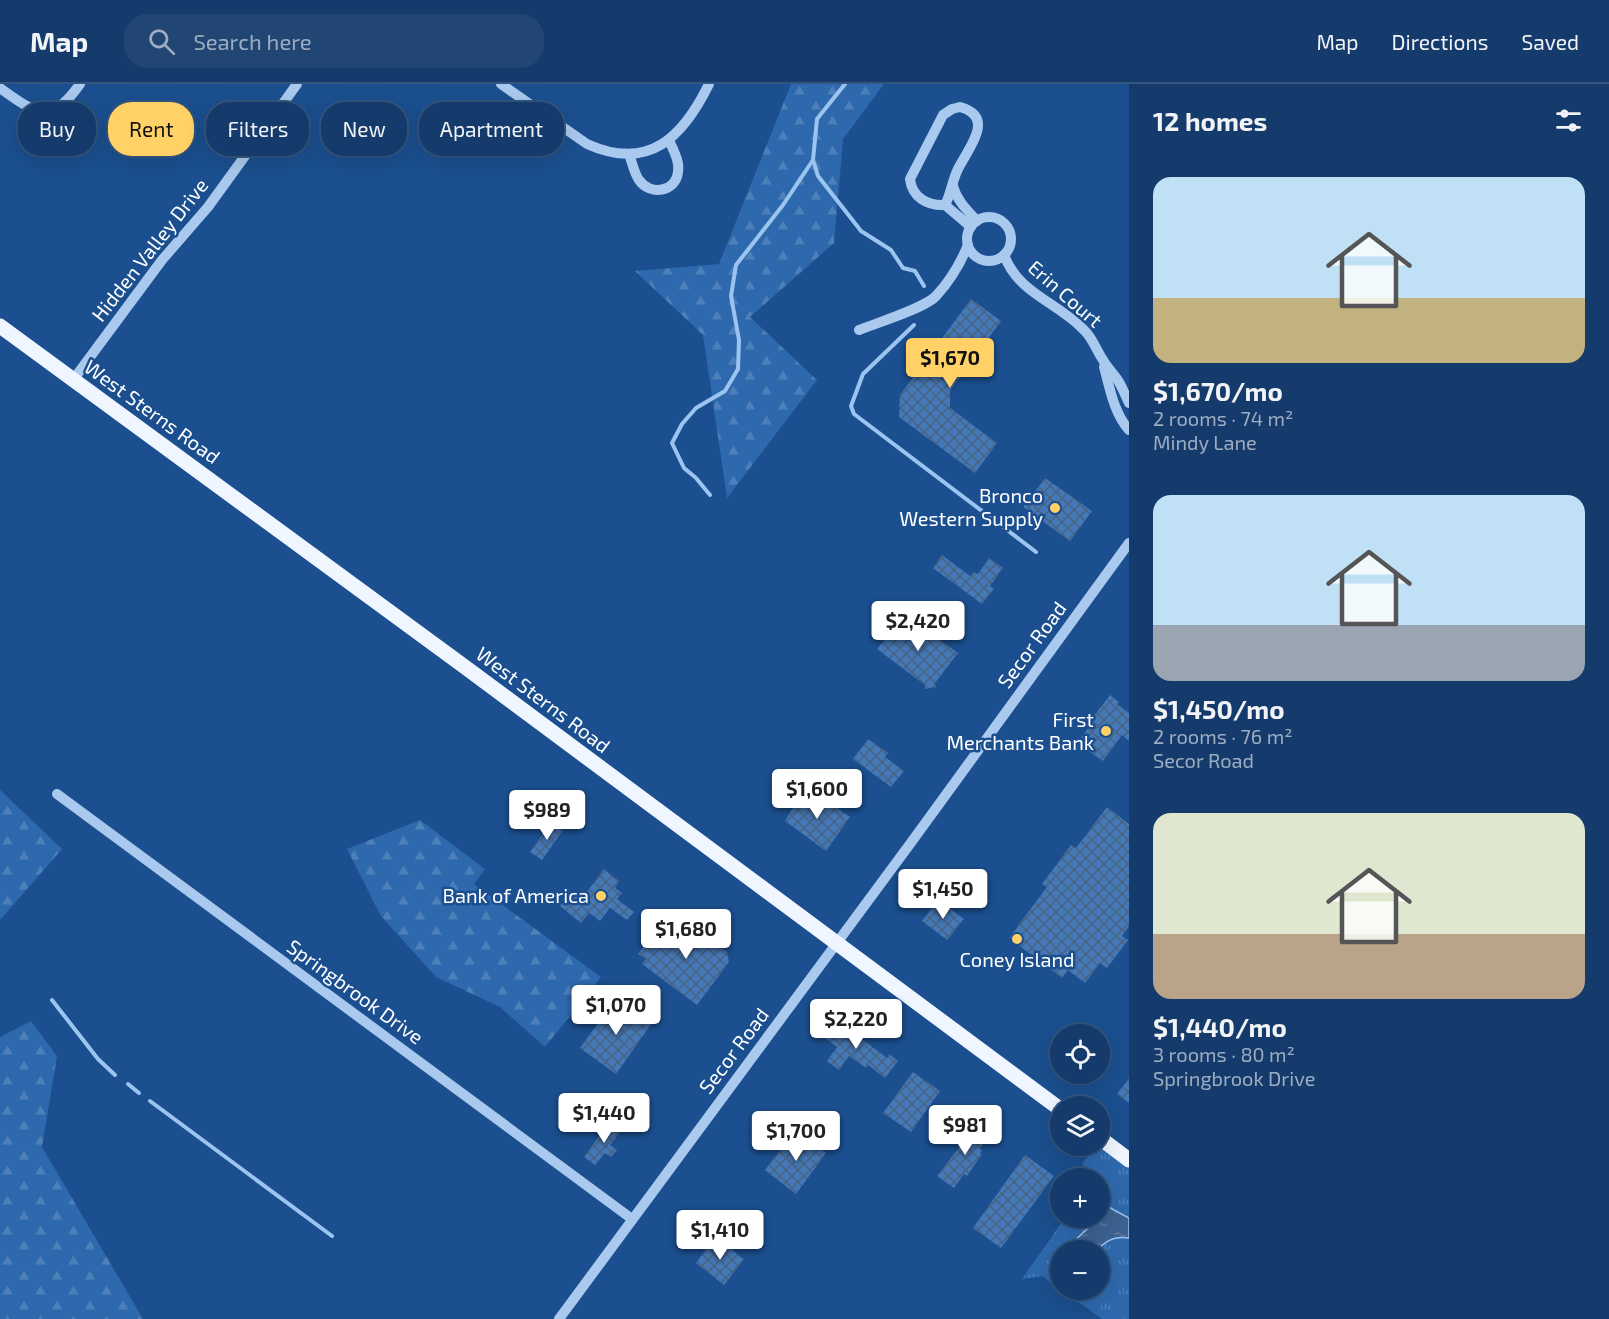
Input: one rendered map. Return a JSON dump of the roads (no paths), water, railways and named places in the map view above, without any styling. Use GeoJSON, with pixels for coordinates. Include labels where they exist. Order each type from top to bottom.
{"type":"FeatureCollection","features":[{"type":"Feature","properties":{"kind":"main road","name":"West Sterns Road"},"geometry":{"type":"LineString","coordinates":[[0,326],[1050,1102]]}},
{"type":"Feature","properties":{"kind":"main road"},"geometry":{"type":"LineString","coordinates":[[1110,1146],[1129,1160]]}},
{"type":"Feature","properties":{"kind":"street"},"geometry":{"type":"LineString","coordinates":[[0,88],[29,108],[45,112],[62,106],[80,84]]}},
{"type":"Feature","properties":{"kind":"street","name":"Hidden Valley Drive"},"geometry":{"type":"LineString","coordinates":[[73,380],[162,260],[208,207],[297,84]]}},
{"type":"Feature","properties":{"kind":"street"},"geometry":{"type":"LineString","coordinates":[[501,84],[587,144],[608,152],[629,154],[651,149],[669,140],[692,116],[709,84]]}},
{"type":"Feature","properties":{"kind":"street"},"geometry":{"type":"LineString","coordinates":[[945,205],[957,171],[978,129],[978,121],[974,114],[960,107],[943,115],[910,179],[911,189],[916,196],[938,206],[945,205],[974,224]]}},
{"type":"Feature","properties":{"kind":"street"},"geometry":{"type":"LineString","coordinates":[[629,154],[640,182],[649,189],[661,190],[672,184],[678,174],[678,163],[669,140]]}},
{"type":"Feature","properties":{"kind":"street"},"geometry":{"type":"LineString","coordinates":[[953,186],[956,196],[974,224]]}},
{"type":"Feature","properties":{"kind":"street","name":"Erin Court"},"geometry":{"type":"LineString","coordinates":[[968,245],[972,253],[983,260],[992,261],[1004,255],[1010,244],[1011,237],[1001,221],[989,218],[974,224]]}},
{"type":"Feature","properties":{"kind":"street"},"geometry":{"type":"LineString","coordinates":[[859,330],[925,304],[935,297],[962,258],[968,245],[967,238],[974,224]]}},
{"type":"Feature","properties":{"kind":"street","name":"Erin Court"},"geometry":{"type":"LineString","coordinates":[[1004,255],[1017,279],[1076,322],[1086,332],[1117,379],[1129,404]]}},
{"type":"Feature","properties":{"kind":"street","name":"Erin Court"},"geometry":{"type":"LineString","coordinates":[[1103,361],[1115,406],[1121,420],[1129,430]]}},
{"type":"Feature","properties":{"kind":"street","name":"Secor Road"},"geometry":{"type":"LineString","coordinates":[[559,1319],[1129,543]]}},
{"type":"Feature","properties":{"kind":"street","name":"Springbrook Drive"},"geometry":{"type":"LineString","coordinates":[[57,794],[632,1219]]}},
{"type":"Feature","properties":{"kind":"water"},"geometry":{"type":"Polygon","coordinates":[[[1110,1208],[1129,1218],[1129,1238],[1075,1240],[1088,1228],[1110,1228],[1110,1208]]]}},
{"type":"Feature","properties":{"kind":"waterway"},"geometry":{"type":"LineString","coordinates":[[845,84],[817,119],[813,160],[818,176],[861,231],[891,250],[903,268],[915,271],[924,286]]}},
{"type":"Feature","properties":{"kind":"waterway"},"geometry":{"type":"LineString","coordinates":[[710,495],[684,468],[672,443],[682,424],[696,408],[725,391],[738,369],[739,340],[731,296],[736,265],[783,205],[813,160]]}},
{"type":"Feature","properties":{"kind":"waterway"},"geometry":{"type":"LineString","coordinates":[[914,325],[863,374],[851,406],[854,414],[1036,552]]}},
{"type":"Feature","properties":{"kind":"waterway"},"geometry":{"type":"LineString","coordinates":[[52,1000],[98,1059],[115,1075]]}},
{"type":"Feature","properties":{"kind":"waterway"},"geometry":{"type":"LineString","coordinates":[[128,1084],[139,1093]]}},
{"type":"Feature","properties":{"kind":"waterway"},"geometry":{"type":"LineString","coordinates":[[150,1101],[332,1236]]}},
{"type":"Feature","properties":{"kind":"place","name":"Bronco Western Supply"},"geometry":{"type":"Point","coordinates":[1055,508]}},
{"type":"Feature","properties":{"kind":"place","name":"First Merchants Bank"},"geometry":{"type":"Point","coordinates":[1106,731]}},
{"type":"Feature","properties":{"kind":"place","name":"Bank of America"},"geometry":{"type":"Point","coordinates":[601,896]}},
{"type":"Feature","properties":{"kind":"place","name":"Coney Island"},"geometry":{"type":"Point","coordinates":[1017,939]}}]}
